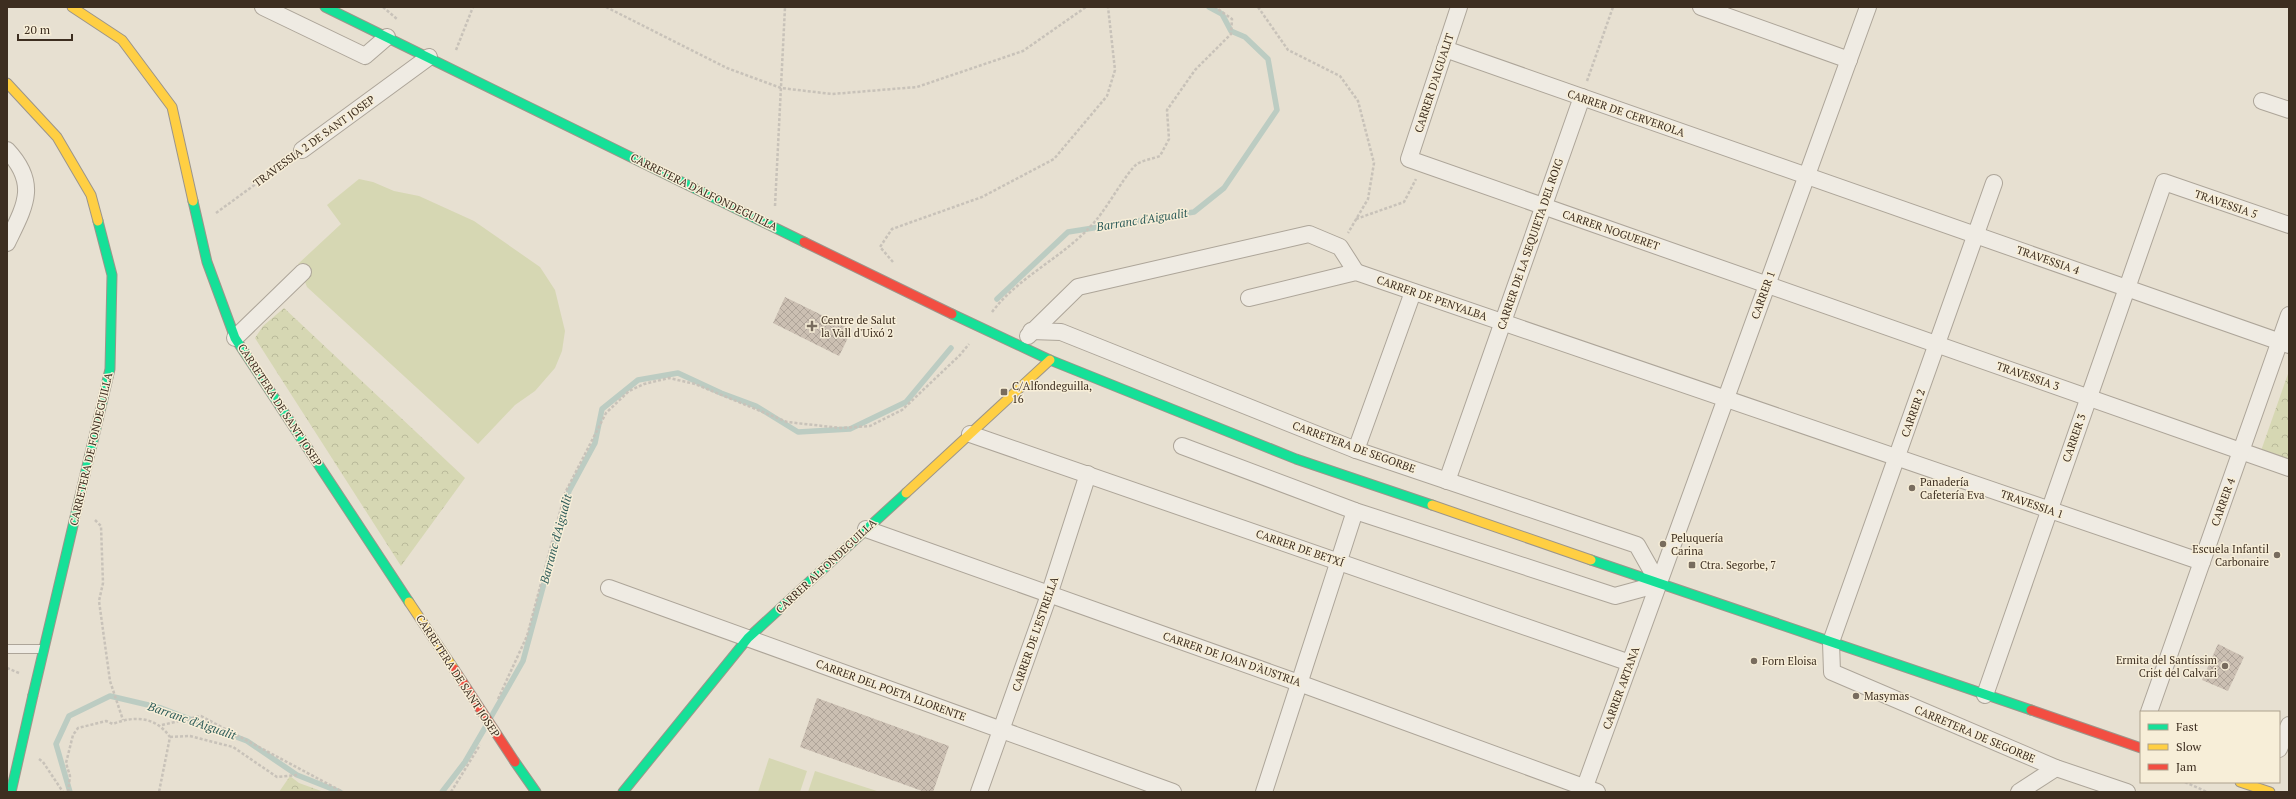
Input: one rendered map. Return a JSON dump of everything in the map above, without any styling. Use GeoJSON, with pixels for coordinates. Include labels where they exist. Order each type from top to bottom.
{"type":"FeatureCollection","features":[{"type":"Feature","properties":{"kind":"street","name":"CARRETERA DE SANT JOSEP"},"geometry":{"type":"LineString","coordinates":[[72,7],[122,40],[172,107],[207,262],[235,338],[536,792]]}},
{"type":"Feature","properties":{"kind":"street"},"geometry":{"type":"LineString","coordinates":[[263,7],[365,56],[387,37]]}},
{"type":"Feature","properties":{"kind":"street","name":"CARRETERA D'ALFONDEGUILLA"},"geometry":{"type":"LineString","coordinates":[[325,7],[1021,347]]}},
{"type":"Feature","properties":{"kind":"street","name":"CARRER D'AIGUALIT"},"geometry":{"type":"LineString","coordinates":[[1414,161],[1445,49],[1459,7]]}},
{"type":"Feature","properties":{"kind":"street"},"geometry":{"type":"LineString","coordinates":[[1701,7],[1849,60]]}},
{"type":"Feature","properties":{"kind":"street","name":"CARRER 1"},"geometry":{"type":"LineString","coordinates":[[1659,584],[1868,7]]}},
{"type":"Feature","properties":{"kind":"street","name":"CARRER DE CERVEROLA"},"geometry":{"type":"LineString","coordinates":[[1445,49],[1807,176]]}},
{"type":"Feature","properties":{"kind":"street","name":"TRAVESSIA 2 DE SANT JOSEP"},"geometry":{"type":"LineString","coordinates":[[302,150],[429,58]]}},
{"type":"Feature","properties":{"kind":"street","name":"CARRETERA DE FONDEGUILLA"},"geometry":{"type":"LineString","coordinates":[[7,82],[57,137],[91,195],[112,275],[110,370],[11,792]]}},
{"type":"Feature","properties":{"kind":"street","name":"CARRER DE LA SEQUIETA DEL ROIG"},"geometry":{"type":"LineString","coordinates":[[1447,481],[1582,97]]}},
{"type":"Feature","properties":{"kind":"street"},"geometry":{"type":"LineString","coordinates":[[2262,101],[2289,110]]}},
{"type":"Feature","properties":{"kind":"street"},"geometry":{"type":"LineString","coordinates":[[7,150],[19,163],[28,192],[21,215],[7,243]]}},
{"type":"Feature","properties":{"kind":"street","name":"CARRER NOGUERET"},"geometry":{"type":"LineString","coordinates":[[1414,161],[1767,285]]}},
{"type":"Feature","properties":{"kind":"street","name":"TRAVESSIA 4"},"geometry":{"type":"LineString","coordinates":[[1807,176],[2284,343]]}},
{"type":"Feature","properties":{"kind":"street","name":"TRAVESSIA 5"},"geometry":{"type":"LineString","coordinates":[[2164,182],[2289,225]]}},
{"type":"Feature","properties":{"kind":"street","name":"CARRER 3"},"geometry":{"type":"LineString","coordinates":[[1985,695],[2164,182]]}},
{"type":"Feature","properties":{"kind":"street","name":"CARRER 2"},"geometry":{"type":"LineString","coordinates":[[1831,642],[1994,184]]}},
{"type":"Feature","properties":{"kind":"street"},"geometry":{"type":"LineString","coordinates":[[1249,298],[1356,272],[1340,247],[1309,234],[1078,287],[1031,331],[1021,347],[1296,459],[1985,695],[2140,743]]}},
{"type":"Feature","properties":{"kind":"street"},"geometry":{"type":"LineString","coordinates":[[235,338],[303,272]]}},
{"type":"Feature","properties":{"kind":"street","name":"CARRER DE PENYALBA"},"geometry":{"type":"LineString","coordinates":[[1356,272],[1726,399]]}},
{"type":"Feature","properties":{"kind":"street","name":"TRAVESSIA 3"},"geometry":{"type":"LineString","coordinates":[[1767,285],[2289,468]]}},
{"type":"Feature","properties":{"kind":"street"},"geometry":{"type":"LineString","coordinates":[[1356,450],[1413,292]]}},
{"type":"Feature","properties":{"kind":"street","name":"CARRER 4"},"geometry":{"type":"LineString","coordinates":[[2149,711],[2242,451],[2284,343],[2289,316]]}},
{"type":"Feature","properties":{"kind":"street","name":"CARRETERA DE SEGORBE"},"geometry":{"type":"LineString","coordinates":[[1031,331],[1061,332],[1356,450],[1637,545],[1659,584]]}},
{"type":"Feature","properties":{"kind":"street","name":"CARRER ALFONDEGUILLA"},"geometry":{"type":"LineString","coordinates":[[623,792],[748,638],[1050,360]]}},
{"type":"Feature","properties":{"kind":"street","name":"TRAVESSIA 1"},"geometry":{"type":"LineString","coordinates":[[1726,399],[2202,562]]}},
{"type":"Feature","properties":{"kind":"street","name":"CARRER DE BETXÍ"},"geometry":{"type":"LineString","coordinates":[[970,434],[1630,664]]}},
{"type":"Feature","properties":{"kind":"street"},"geometry":{"type":"LineString","coordinates":[[1182,446],[1355,511],[1615,596],[1659,584]]}},
{"type":"Feature","properties":{"kind":"street","name":"CARRER DE L'ESTRELLA"},"geometry":{"type":"LineString","coordinates":[[979,792],[1049,595],[1088,474]]}},
{"type":"Feature","properties":{"kind":"street"},"geometry":{"type":"LineString","coordinates":[[1264,792],[1355,511]]}},
{"type":"Feature","properties":{"kind":"street","name":"CARRER DE JOAN D'ÀUSTRIA"},"geometry":{"type":"LineString","coordinates":[[866,529],[1299,683],[1589,791]]}},
{"type":"Feature","properties":{"kind":"street","name":"CARRER ARTANA"},"geometry":{"type":"LineString","coordinates":[[1589,791],[1630,664],[1659,584]]}},
{"type":"Feature","properties":{"kind":"street","name":"CARRER DEL POETA LLORENTE"},"geometry":{"type":"LineString","coordinates":[[609,588],[1173,792]]}},
{"type":"Feature","properties":{"kind":"street","name":"CARRETERA DE SEGORBE"},"geometry":{"type":"LineString","coordinates":[[1831,642],[1832,672],[2056,768],[2125,792]]}},
{"type":"Feature","properties":{"kind":"street"},"geometry":{"type":"LineString","coordinates":[[2280,747],[2289,725]]}},
{"type":"Feature","properties":{"kind":"street"},"geometry":{"type":"LineString","coordinates":[[2019,792],[2056,768]]}},
{"type":"Feature","properties":{"kind":"street"},"geometry":{"type":"LineString","coordinates":[[2244,783],[2265,788]]}},
{"type":"Feature","properties":{"kind":"lane"},"geometry":{"type":"LineString","coordinates":[[7,648],[44,649]]}},
{"type":"Feature","properties":{"kind":"path"},"geometry":{"type":"LineString","coordinates":[[449,68],[473,7]]}},
{"type":"Feature","properties":{"kind":"path"},"geometry":{"type":"LineString","coordinates":[[606,7],[727,68],[781,88],[832,94],[917,87],[1023,51],[1086,7]]}},
{"type":"Feature","properties":{"kind":"path"},"geometry":{"type":"LineString","coordinates":[[774,227],[785,7]]}},
{"type":"Feature","properties":{"kind":"path"},"geometry":{"type":"LineString","coordinates":[[895,264],[880,247],[892,229],[982,197],[1054,159],[1107,96],[1115,70],[1108,7]]}},
{"type":"Feature","properties":{"kind":"path"},"geometry":{"type":"LineString","coordinates":[[990,315],[999,303],[1031,273],[1067,248],[1097,220],[1136,165],[1160,156],[1168,139],[1167,110],[1194,70],[1231,34],[1232,19],[1215,7]]}},
{"type":"Feature","properties":{"kind":"path"},"geometry":{"type":"LineString","coordinates":[[1258,7],[1288,50],[1340,76],[1358,101],[1374,163],[1368,199],[1340,247]]}},
{"type":"Feature","properties":{"kind":"path"},"geometry":{"type":"LineString","coordinates":[[1582,97],[1613,7]]}},
{"type":"Feature","properties":{"kind":"path","name":"TRAVESSIA 2 DE SANT JOSEP"},"geometry":{"type":"LineString","coordinates":[[198,222],[215,214],[302,150]]}},
{"type":"Feature","properties":{"kind":"path"},"geometry":{"type":"LineString","coordinates":[[1356,219],[1404,202],[1415,183],[1414,161]]}},
{"type":"Feature","properties":{"kind":"path"},"geometry":{"type":"LineString","coordinates":[[497,701],[527,636],[564,493],[606,413],[629,391],[644,384],[669,378],[695,384],[787,422],[841,428],[870,426],[902,410],[960,355],[972,338]]}},
{"type":"Feature","properties":{"kind":"path"},"geometry":{"type":"LineString","coordinates":[[79,502],[101,526],[103,583],[99,601],[110,681],[123,720]]}},
{"type":"Feature","properties":{"kind":"path"},"geometry":{"type":"LineString","coordinates":[[68,792],[70,776],[66,763],[73,735],[78,728],[106,721],[112,724],[123,720],[140,719],[162,725],[201,716],[343,792]]}},
{"type":"Feature","properties":{"kind":"path"},"geometry":{"type":"LineString","coordinates":[[159,792],[170,737],[162,725]]}},
{"type":"Feature","properties":{"kind":"path"},"geometry":{"type":"LineString","coordinates":[[170,737],[190,736],[233,747],[277,777],[297,774]]}},
{"type":"Feature","properties":{"kind":"path"},"geometry":{"type":"LineString","coordinates":[[451,792],[480,744]]}},
{"type":"Feature","properties":{"kind":"path"},"geometry":{"type":"LineString","coordinates":[[2187,783],[2207,792]]}},
{"type":"Feature","properties":{"kind":"green space"},"geometry":{"type":"Polygon","coordinates":[[[359,179],[373,182],[394,191],[419,196],[474,221],[540,267],[555,290],[565,331],[562,351],[555,368],[535,391],[515,405],[478,444],[307,287],[298,264],[341,224],[327,205],[359,179]]]}},
{"type":"Feature","properties":{"kind":"green space"},"geometry":{"type":"Polygon","coordinates":[[[284,308],[465,478],[401,566],[255,338],[263,326],[284,308]]]}},
{"type":"Feature","properties":{"kind":"green space"},"geometry":{"type":"Polygon","coordinates":[[[2289,371],[2289,477],[2256,465],[2289,371]]]}},
{"type":"Feature","properties":{"kind":"green space"},"geometry":{"type":"Polygon","coordinates":[[[769,758],[807,771],[800,792],[758,792],[769,758]]]}},
{"type":"Feature","properties":{"kind":"green space"},"geometry":{"type":"Polygon","coordinates":[[[815,771],[880,792],[808,792],[815,771]]]}},
{"type":"Feature","properties":{"kind":"green space"},"geometry":{"type":"Polygon","coordinates":[[[290,776],[299,783],[324,792],[279,792],[290,776]]]}},
{"type":"Feature","properties":{"kind":"building","name":"Centre de Salut la Vall d'Uixó 2"},"geometry":{"type":"Polygon","coordinates":[[[785,297],[852,330],[839,356],[773,323],[785,297]]]}},
{"type":"Feature","properties":{"kind":"building"},"geometry":{"type":"Polygon","coordinates":[[[2218,644],[2244,657],[2228,691],[2202,680],[2218,644]]]}},
{"type":"Feature","properties":{"kind":"building"},"geometry":{"type":"Polygon","coordinates":[[[817,698],[949,746],[933,792],[925,792],[800,747],[817,698]]]}},
{"type":"Feature","properties":{"kind":"waterway","name":"Barranc d'Aigualit"},"geometry":{"type":"LineString","coordinates":[[997,299],[1068,232],[1194,212],[1224,188],[1277,110],[1268,59],[1245,37],[1231,31],[1222,14],[1209,7]]}},
{"type":"Feature","properties":{"kind":"waterway","name":"Barranc d'Aigualit"},"geometry":{"type":"LineString","coordinates":[[491,717],[523,661],[569,491],[595,443],[602,409],[638,380],[678,373],[721,393],[756,406],[798,432],[850,429],[906,402],[951,348]]}},
{"type":"Feature","properties":{"kind":"waterway","name":"Barranc d'Aigualit"},"geometry":{"type":"LineString","coordinates":[[70,792],[56,744],[69,716],[110,696],[161,708],[247,741],[297,775],[340,792]]}},
{"type":"Feature","properties":{"kind":"waterway","name":"Barranc d'Aigualit"},"geometry":{"type":"LineString","coordinates":[[442,792],[465,762],[486,726]]}},
{"type":"Feature","properties":{"kind":"traffic: fast"},"geometry":{"type":"LineString","coordinates":[[325,7],[804,242]]}},
{"type":"Feature","properties":{"kind":"traffic: fast"},"geometry":{"type":"LineString","coordinates":[[193,201],[207,262],[235,338],[409,602]]}},
{"type":"Feature","properties":{"kind":"traffic: fast"},"geometry":{"type":"LineString","coordinates":[[33,695],[110,369],[112,275],[98,221]]}},
{"type":"Feature","properties":{"kind":"traffic: fast"},"geometry":{"type":"LineString","coordinates":[[952,314],[1050,360],[1296,459],[1432,505]]}},
{"type":"Feature","properties":{"kind":"traffic: fast"},"geometry":{"type":"LineString","coordinates":[[623,792],[748,638],[906,493]]}},
{"type":"Feature","properties":{"kind":"traffic: fast"},"geometry":{"type":"LineString","coordinates":[[1591,560],[2031,710]]}},
{"type":"Feature","properties":{"kind":"traffic: fast"},"geometry":{"type":"LineString","coordinates":[[11,792],[33,695]]}},
{"type":"Feature","properties":{"kind":"traffic: fast"},"geometry":{"type":"LineString","coordinates":[[515,762],[536,792]]}},
{"type":"Feature","properties":{"kind":"traffic: slow"},"geometry":{"type":"LineString","coordinates":[[72,7],[122,40],[172,107],[193,201]]}},
{"type":"Feature","properties":{"kind":"traffic: slow"},"geometry":{"type":"LineString","coordinates":[[7,83],[57,137],[91,195],[98,221]]}},
{"type":"Feature","properties":{"kind":"traffic: slow"},"geometry":{"type":"LineString","coordinates":[[906,493],[1050,360]]}},
{"type":"Feature","properties":{"kind":"traffic: slow"},"geometry":{"type":"LineString","coordinates":[[1432,505],[1591,560]]}},
{"type":"Feature","properties":{"kind":"traffic: slow"},"geometry":{"type":"LineString","coordinates":[[409,602],[454,669]]}},
{"type":"Feature","properties":{"kind":"traffic: slow"},"geometry":{"type":"LineString","coordinates":[[2243,783],[2270,792]]}},
{"type":"Feature","properties":{"kind":"traffic: jam"},"geometry":{"type":"LineString","coordinates":[[804,242],[952,314]]}},
{"type":"Feature","properties":{"kind":"traffic: jam"},"geometry":{"type":"LineString","coordinates":[[454,669],[515,762]]}},
{"type":"Feature","properties":{"kind":"traffic: jam"},"geometry":{"type":"LineString","coordinates":[[2031,710],[2140,748]]}},
{"type":"Feature","properties":{"kind":"place","name":"Centre de Salut la Vall d'Uixó 2"},"geometry":{"type":"Point","coordinates":[812,326]}},
{"type":"Feature","properties":{"kind":"place","name":"C/Alfondeguilla, 16"},"geometry":{"type":"Point","coordinates":[1004,392]}},
{"type":"Feature","properties":{"kind":"place","name":"Panadería Cafetería Eva"},"geometry":{"type":"Point","coordinates":[1912,488]}},
{"type":"Feature","properties":{"kind":"place","name":"Peluquería Carina"},"geometry":{"type":"Point","coordinates":[1663,544]}},
{"type":"Feature","properties":{"kind":"place","name":"Escuela Infantil Carbonaire"},"geometry":{"type":"Point","coordinates":[2277,555]}},
{"type":"Feature","properties":{"kind":"place","name":"Ctra. Segorbe, 7"},"geometry":{"type":"Point","coordinates":[1692,565]}},
{"type":"Feature","properties":{"kind":"place","name":"Forn Eloisa"},"geometry":{"type":"Point","coordinates":[1754,661]}},
{"type":"Feature","properties":{"kind":"place","name":"Ermita del Santíssim Crist del Calvari"},"geometry":{"type":"Point","coordinates":[2225,666]}},
{"type":"Feature","properties":{"kind":"place","name":"Masymas"},"geometry":{"type":"Point","coordinates":[1856,696]}}]}
